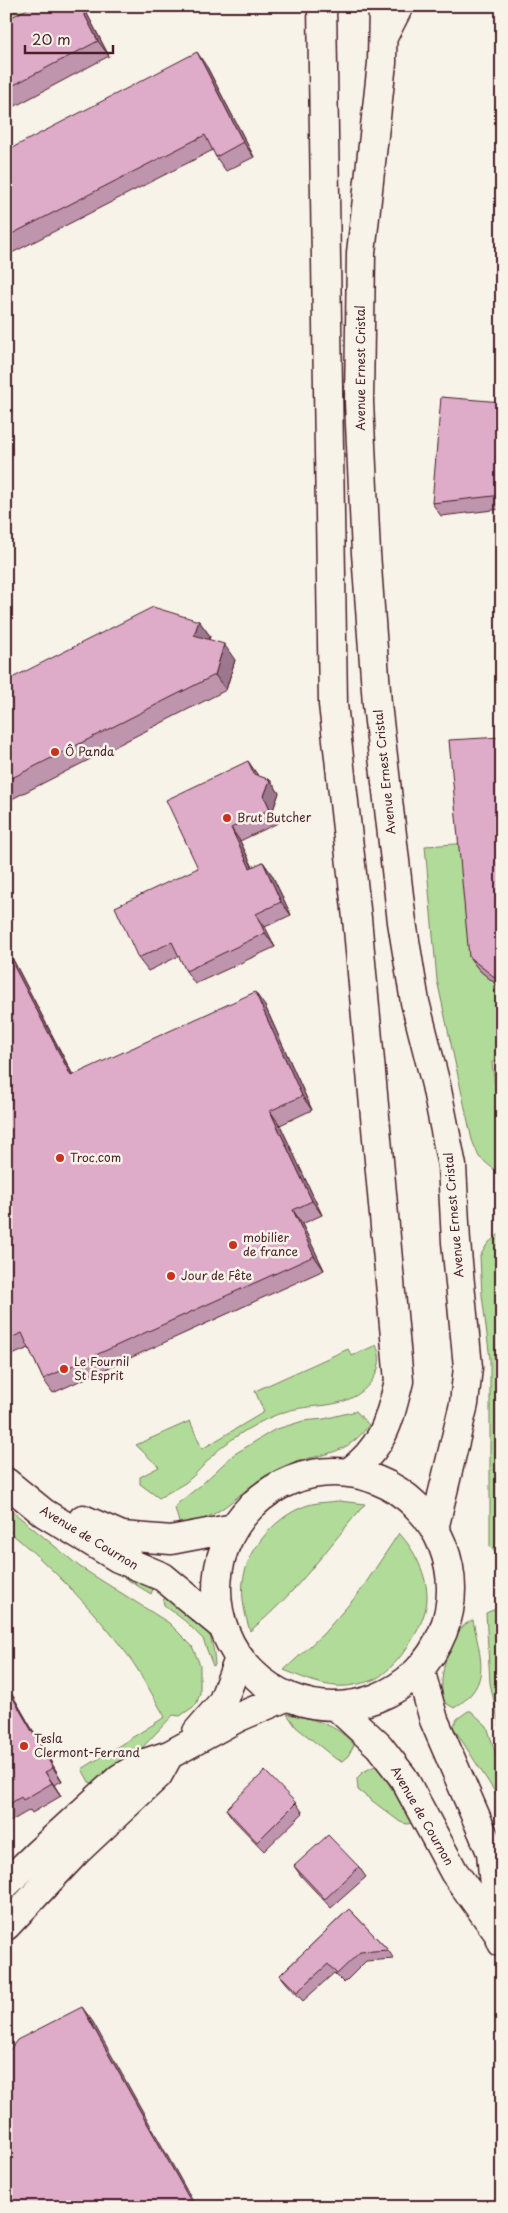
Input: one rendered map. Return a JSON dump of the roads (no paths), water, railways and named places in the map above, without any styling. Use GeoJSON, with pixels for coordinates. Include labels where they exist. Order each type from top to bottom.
{"type":"FeatureCollection","features":[{"type":"Feature","properties":{"kind":"main road"},"geometry":{"type":"LineString","coordinates":[[322,6],[332,704],[357,918],[399,1381],[388,1424],[366,1460],[348,1473]]}},
{"type":"Feature","properties":{"kind":"main road","name":"Avenue Ernest Cristal"},"geometry":{"type":"LineString","coordinates":[[383,6],[384,35],[361,253],[359,402],[366,553],[377,704],[402,922],[415,1002],[436,1085],[452,1166],[456,1242],[468,1367],[464,1404],[434,1529]]}},
{"type":"Feature","properties":{"kind":"main road"},"geometry":{"type":"LineString","coordinates":[[384,35],[399,6]]}},
{"type":"Feature","properties":{"kind":"main road","name":"Avenue de Cournon"},"geometry":{"type":"LineString","coordinates":[[6,1465],[50,1502],[122,1536],[172,1540],[234,1528]]}},
{"type":"Feature","properties":{"kind":"main road"},"geometry":{"type":"LineString","coordinates":[[327,1472],[348,1473],[377,1481],[401,1494],[413,1503],[434,1529],[446,1555],[450,1576],[451,1596],[442,1636],[420,1669],[390,1692],[368,1702],[338,1707],[311,1705],[286,1696],[257,1677],[239,1659],[221,1625],[217,1595],[218,1567],[224,1544],[234,1528],[246,1511],[262,1497],[283,1484],[306,1475],[327,1472]]}},
{"type":"Feature","properties":{"kind":"main road","name":"Avenue de Cournon"},"geometry":{"type":"LineString","coordinates":[[6,1482],[44,1513],[118,1558],[163,1577],[221,1625]]}},
{"type":"Feature","properties":{"kind":"main road"},"geometry":{"type":"LineString","coordinates":[[6,1926],[77,1851],[158,1774],[178,1749],[222,1703],[239,1659]]}},
{"type":"Feature","properties":{"kind":"main road","name":"Avenue de Cournon"},"geometry":{"type":"LineString","coordinates":[[420,1669],[434,1720],[491,1852],[500,1938]]}},
{"type":"Feature","properties":{"kind":"main road"},"geometry":{"type":"LineString","coordinates":[[6,1884],[38,1852],[120,1778],[145,1762],[178,1749],[239,1717],[286,1696]]}},
{"type":"Feature","properties":{"kind":"main road","name":"Avenue de Cournon"},"geometry":{"type":"LineString","coordinates":[[338,1707],[379,1746],[403,1777],[454,1872],[500,1938]]}},
{"type":"Feature","properties":{"kind":"place","name":"Ô Panda"},"geometry":{"type":"Point","coordinates":[55,752]}},
{"type":"Feature","properties":{"kind":"place","name":"Brut Butcher"},"geometry":{"type":"Point","coordinates":[227,818]}},
{"type":"Feature","properties":{"kind":"place","name":"Troc.com"},"geometry":{"type":"Point","coordinates":[60,1158]}},
{"type":"Feature","properties":{"kind":"place","name":"mobilier de france"},"geometry":{"type":"Point","coordinates":[233,1245]}},
{"type":"Feature","properties":{"kind":"place","name":"Jour de Fête"},"geometry":{"type":"Point","coordinates":[171,1276]}},
{"type":"Feature","properties":{"kind":"place","name":"Le Fournil St Esprit"},"geometry":{"type":"Point","coordinates":[64,1369]}},
{"type":"Feature","properties":{"kind":"place","name":"Tesla Clermont-Ferrand"},"geometry":{"type":"Point","coordinates":[24,1746]}}]}
